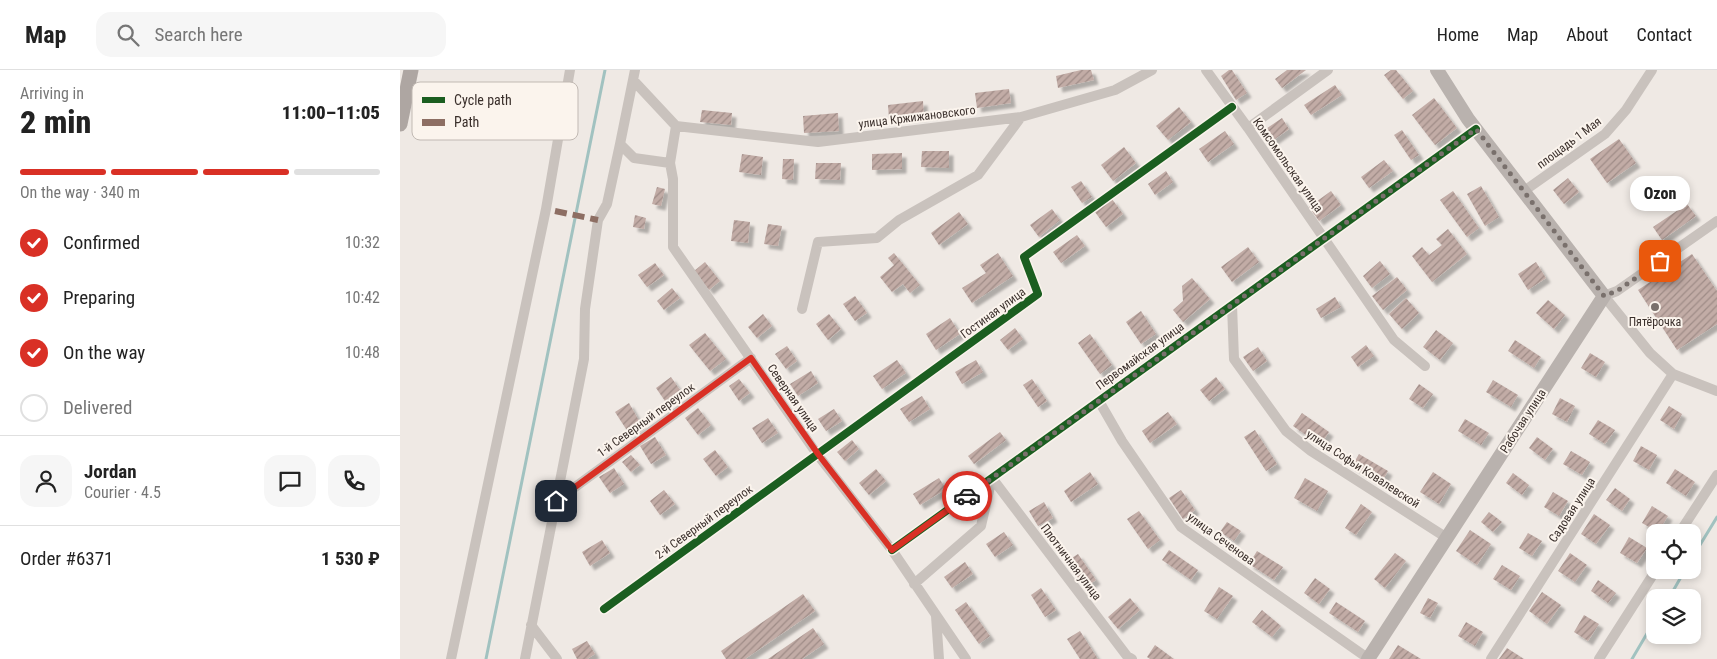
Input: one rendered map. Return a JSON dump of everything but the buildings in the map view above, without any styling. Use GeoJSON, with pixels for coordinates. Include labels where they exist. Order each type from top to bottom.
{"type":"FeatureCollection","features":[{"type":"Feature","properties":{"kind":"main road"},"geometry":{"type":"LineString","coordinates":[[400,124],[410,70]]}},
{"type":"Feature","properties":{"kind":"street","name":"улица Кржижановского"},"geometry":{"type":"LineString","coordinates":[[676,126],[818,142],[1021,117],[1115,90],[1152,70]]}},
{"type":"Feature","properties":{"kind":"street","name":"Комсомольская улица"},"geometry":{"type":"LineString","coordinates":[[1206,70],[1394,340],[1425,366]]}},
{"type":"Feature","properties":{"kind":"street"},"geometry":{"type":"LineString","coordinates":[[1248,128],[1328,70]]}},
{"type":"Feature","properties":{"kind":"street"},"geometry":{"type":"LineString","coordinates":[[1437,70],[1476,129],[1650,353],[1673,374],[1717,391]]}},
{"type":"Feature","properties":{"kind":"street","name":"площадь 1 Мая"},"geometry":{"type":"LineString","coordinates":[[1524,192],[1605,134],[1626,110],[1652,70]]}},
{"type":"Feature","properties":{"kind":"street"},"geometry":{"type":"LineString","coordinates":[[634,75],[676,126]]}},
{"type":"Feature","properties":{"kind":"street"},"geometry":{"type":"LineString","coordinates":[[525,659],[584,358],[585,309],[598,220],[607,204],[634,75]]}},
{"type":"Feature","properties":{"kind":"street","name":"Гостиная улица"},"geometry":{"type":"LineString","coordinates":[[818,454],[1038,294],[1024,257],[1232,107]]}},
{"type":"Feature","properties":{"kind":"street"},"geometry":{"type":"LineString","coordinates":[[802,309],[818,242],[877,238],[899,220],[978,175],[1021,117]]}},
{"type":"Feature","properties":{"kind":"street","name":"Северная улица"},"geometry":{"type":"LineString","coordinates":[[676,126],[670,163],[673,179],[673,247],[818,454],[892,550],[966,659]]}},
{"type":"Feature","properties":{"kind":"street","name":"Первомайская улица"},"geometry":{"type":"LineString","coordinates":[[892,550],[1476,129]]}},
{"type":"Feature","properties":{"kind":"street"},"geometry":{"type":"LineString","coordinates":[[451,659],[546,209],[558,140]]}},
{"type":"Feature","properties":{"kind":"street"},"geometry":{"type":"LineString","coordinates":[[620,144],[634,158],[670,163]]}},
{"type":"Feature","properties":{"kind":"street","name":"Рабочая улица"},"geometry":{"type":"LineString","coordinates":[[1369,659],[1604,296],[1617,291],[1717,221]]}},
{"type":"Feature","properties":{"kind":"street","name":"улица Софьи Ковалевской"},"geometry":{"type":"LineString","coordinates":[[1232,305],[1234,359],[1286,432],[1311,451],[1447,538]]}},
{"type":"Feature","properties":{"kind":"street","name":"1-й Северный переулок"},"geometry":{"type":"LineString","coordinates":[[556,501],[751,358]]}},
{"type":"Feature","properties":{"kind":"street","name":"Садовая улица"},"geometry":{"type":"LineString","coordinates":[[1491,659],[1673,374]]}},
{"type":"Feature","properties":{"kind":"street","name":"улица Сеченова"},"geometry":{"type":"LineString","coordinates":[[1099,401],[1122,441],[1181,527],[1369,659]]}},
{"type":"Feature","properties":{"kind":"street","name":"2-й Северный переулок"},"geometry":{"type":"LineString","coordinates":[[604,609],[818,454]]}},
{"type":"Feature","properties":{"kind":"street"},"geometry":{"type":"LineString","coordinates":[[1685,524],[1717,475]]}},
{"type":"Feature","properties":{"kind":"street"},"geometry":{"type":"LineString","coordinates":[[914,584],[981,526],[992,478]]}},
{"type":"Feature","properties":{"kind":"street","name":"Плотничная улица"},"geometry":{"type":"LineString","coordinates":[[992,478],[1127,656],[1132,659]]}},
{"type":"Feature","properties":{"kind":"street"},"geometry":{"type":"LineString","coordinates":[[1598,659],[1650,579]]}},
{"type":"Feature","properties":{"kind":"street"},"geometry":{"type":"LineString","coordinates":[[936,615],[939,659]]}},
{"type":"Feature","properties":{"kind":"street"},"geometry":{"type":"LineString","coordinates":[[531,625],[557,659]]}},
{"type":"Feature","properties":{"kind":"waterway"},"geometry":{"type":"LineString","coordinates":[[486,659],[605,70]]}},
{"type":"Feature","properties":{"kind":"waterway"},"geometry":{"type":"LineString","coordinates":[[1701,543],[1717,517]]}},
{"type":"Feature","properties":{"kind":"waterway"},"geometry":{"type":"LineString","coordinates":[[1674,589],[1680,579]]}},
{"type":"Feature","properties":{"kind":"waterway"},"geometry":{"type":"LineString","coordinates":[[1632,659],[1646,635]]}},
{"type":"Feature","properties":{"kind":"marked path"},"geometry":{"type":"LineString","coordinates":[[555,211],[598,220]]}},
{"type":"Feature","properties":{"kind":"cycle path"},"geometry":{"type":"LineString","coordinates":[[604,609],[1038,294],[1024,257],[1232,107]]}},
{"type":"Feature","properties":{"kind":"cycle path"},"geometry":{"type":"LineString","coordinates":[[892,550],[1476,129]]}},
{"type":"Feature","properties":{"kind":"way so far"},"geometry":{"type":"LineString","coordinates":[[967,496],[1476,129],[1604,296],[1617,291],[1660,261]]}},
{"type":"Feature","properties":{"kind":"place","name":"Ozon"},"geometry":{"type":"Point","coordinates":[1660,261]}},
{"type":"Feature","properties":{"kind":"place","name":"Пятёрочка"},"geometry":{"type":"Point","coordinates":[1655,307]}},
{"type":"Feature","properties":{"kind":"route"},"geometry":{"type":"LineString","coordinates":[[556,501],[751,358],[818,454],[892,550],[967,496]]}}]}
